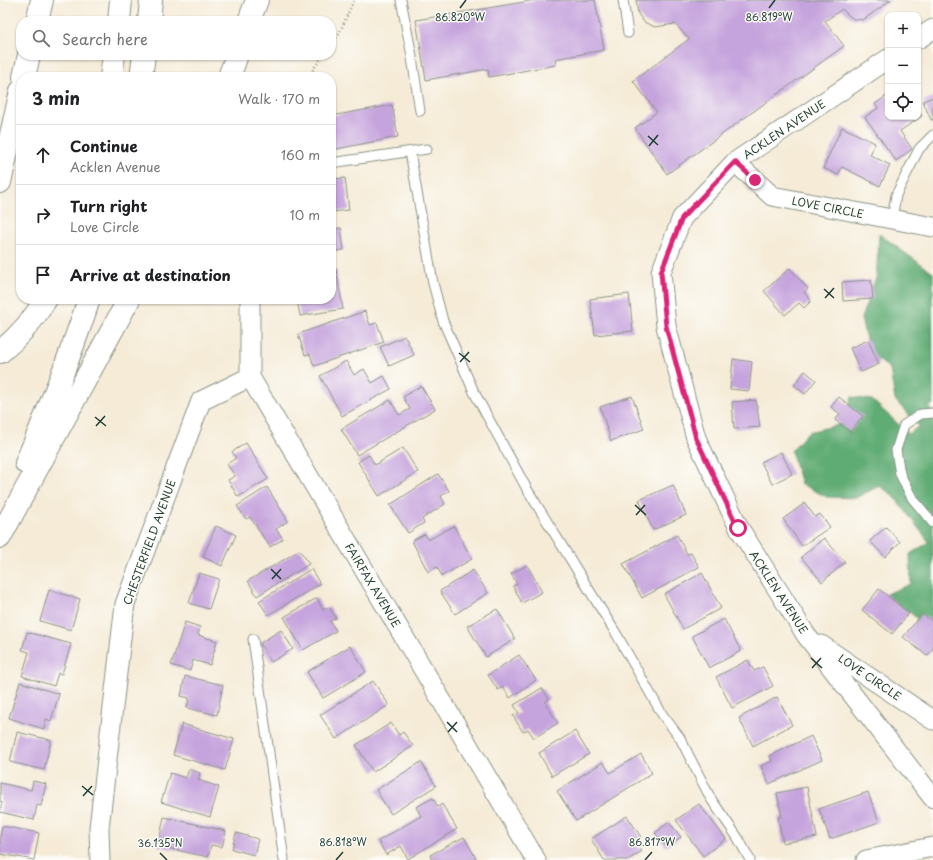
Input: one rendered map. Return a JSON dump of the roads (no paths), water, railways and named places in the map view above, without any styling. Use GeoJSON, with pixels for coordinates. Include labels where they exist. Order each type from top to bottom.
{"type":"FeatureCollection","features":[{"type":"Feature","properties":{"kind":"highway"},"geometry":{"type":"LineString","coordinates":[[38,16],[42,0]]}},
{"type":"Feature","properties":{"kind":"highway"},"geometry":{"type":"LineString","coordinates":[[119,16],[121,0]]}},
{"type":"Feature","properties":{"kind":"highway"},"geometry":{"type":"LineString","coordinates":[[149,16],[151,0]]}},
{"type":"Feature","properties":{"kind":"highway"},"geometry":{"type":"LineString","coordinates":[[251,16],[257,0]]}},
{"type":"Feature","properties":{"kind":"highway"},"geometry":{"type":"LineString","coordinates":[[25,72],[28,60]]}},
{"type":"Feature","properties":{"kind":"highway"},"geometry":{"type":"LineString","coordinates":[[112,72],[113,60]]}},
{"type":"Feature","properties":{"kind":"highway"},"geometry":{"type":"LineString","coordinates":[[142,72],[143,60]]}},
{"type":"Feature","properties":{"kind":"highway"},"geometry":{"type":"LineString","coordinates":[[231,72],[235,60]]}},
{"type":"Feature","properties":{"kind":"highway"},"geometry":{"type":"LineString","coordinates":[[0,182],[16,112]]}},
{"type":"Feature","properties":{"kind":"highway"},"geometry":{"type":"LineString","coordinates":[[0,352],[20,334],[43,304]]}},
{"type":"Feature","properties":{"kind":"highway"},"geometry":{"type":"LineString","coordinates":[[0,521],[57,388],[87,304]]}},
{"type":"Feature","properties":{"kind":"highway"},"geometry":{"type":"LineString","coordinates":[[0,537],[126,304]]}},
{"type":"Feature","properties":{"kind":"street"},"geometry":{"type":"LineString","coordinates":[[921,37],[933,28]]}},
{"type":"Feature","properties":{"kind":"street","name":"ACKLEN AVENUE"},"geometry":{"type":"LineString","coordinates":[[885,61],[735,162],[682,218],[661,272],[666,326],[696,438],[738,528],[806,635],[933,798]]}},
{"type":"Feature","properties":{"kind":"street","name":"LOVE CIRCLE"},"geometry":{"type":"LineString","coordinates":[[735,162],[772,196],[933,227]]}},
{"type":"Feature","properties":{"kind":"street"},"geometry":{"type":"LineString","coordinates":[[250,304],[250,377]]}},
{"type":"Feature","properties":{"kind":"street","name":"CHESTERFIELD AVENUE"},"geometry":{"type":"LineString","coordinates":[[100,860],[99,828],[125,604],[201,401],[250,377]]}},
{"type":"Feature","properties":{"kind":"street","name":"FAIRFAX AVENUE"},"geometry":{"type":"LineString","coordinates":[[250,377],[536,860]]}},
{"type":"Feature","properties":{"kind":"street","name":"LOVE CIRCLE"},"geometry":{"type":"LineString","coordinates":[[806,635],[933,720]]}},
{"type":"Feature","properties":{"kind":"street"},"geometry":{"type":"LineString","coordinates":[[866,860],[933,847]]}},
{"type":"Feature","properties":{"kind":"lane"},"geometry":{"type":"LineString","coordinates":[[401,0],[411,51],[420,111]]}},
{"type":"Feature","properties":{"kind":"lane"},"geometry":{"type":"LineString","coordinates":[[623,0],[628,33]]}},
{"type":"Feature","properties":{"kind":"lane"},"geometry":{"type":"LineString","coordinates":[[892,219],[896,195],[919,149],[933,135]]}},
{"type":"Feature","properties":{"kind":"lane"},"geometry":{"type":"LineString","coordinates":[[336,162],[426,149]]}},
{"type":"Feature","properties":{"kind":"lane"},"geometry":{"type":"LineString","coordinates":[[410,152],[433,284],[443,321],[474,392],[526,489],[617,635],[662,714],[680,738],[711,799],[738,838],[750,860]]}},
{"type":"Feature","properties":{"kind":"lane"},"geometry":{"type":"LineString","coordinates":[[933,413],[921,414],[904,425],[896,450],[900,474],[912,498],[933,523]]}},
{"type":"Feature","properties":{"kind":"lane"},"geometry":{"type":"LineString","coordinates":[[253,639],[284,860]]}}]}
